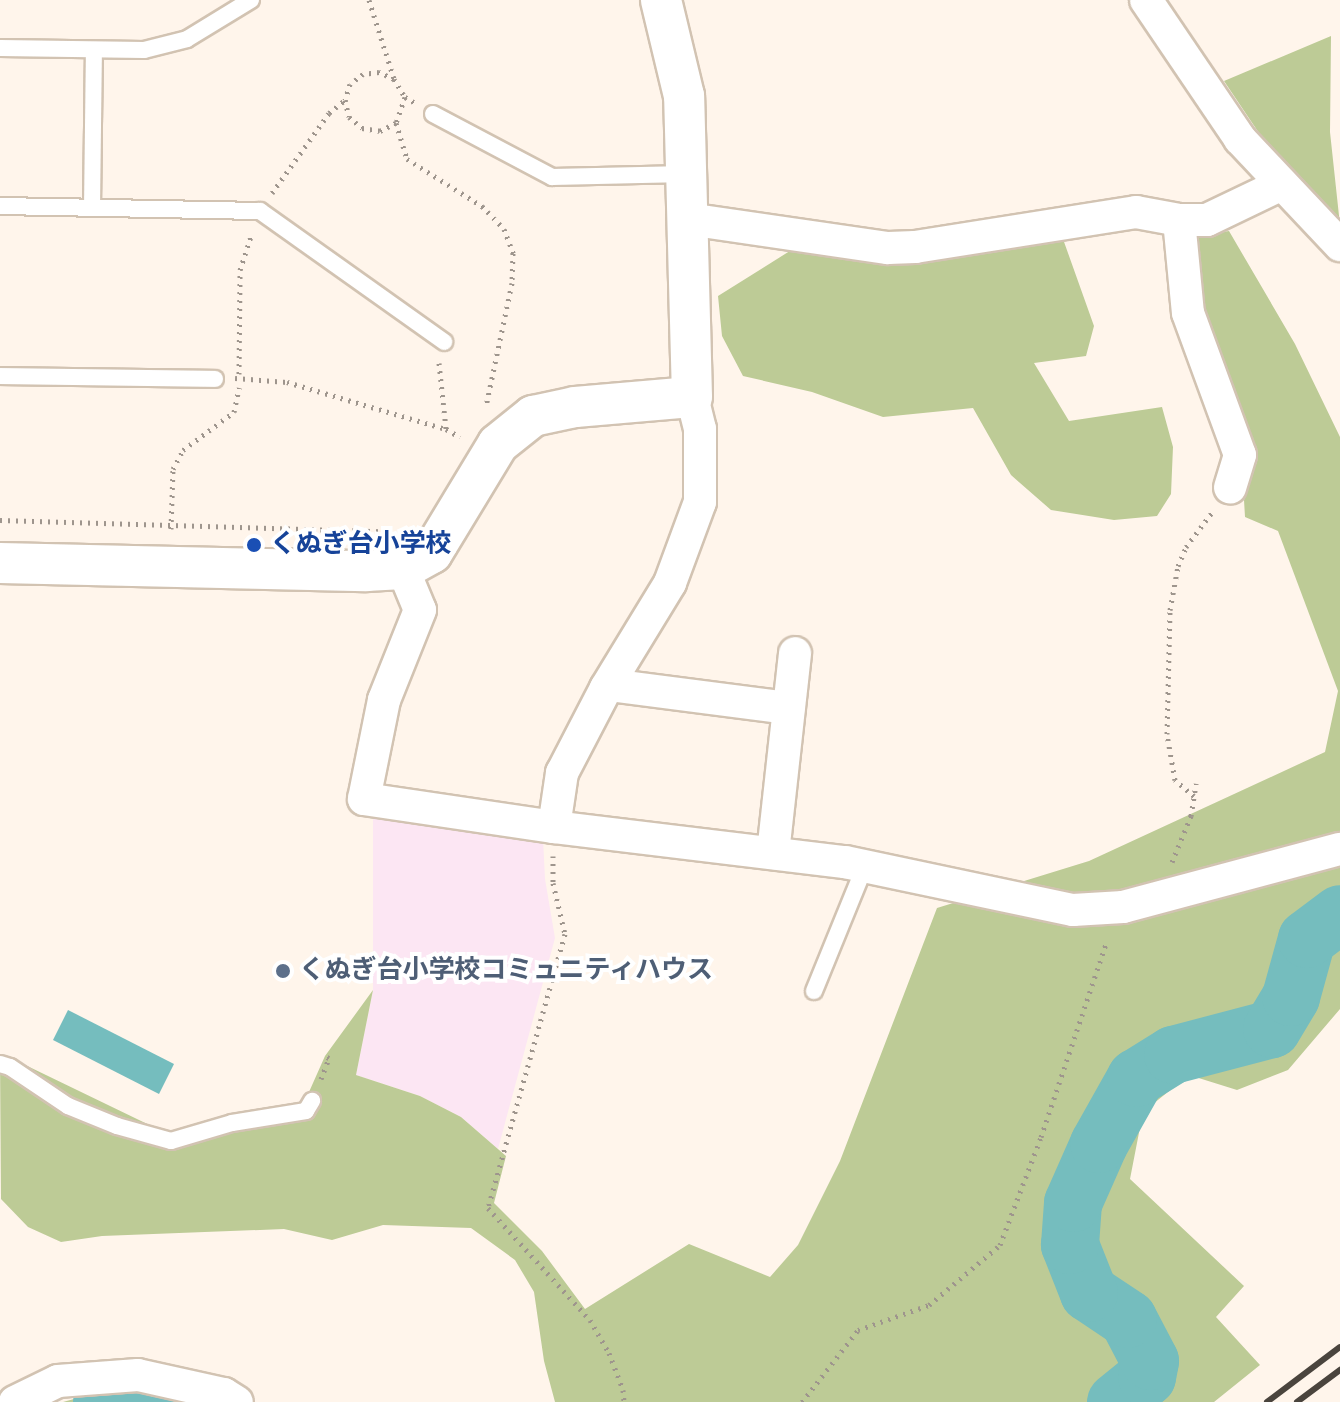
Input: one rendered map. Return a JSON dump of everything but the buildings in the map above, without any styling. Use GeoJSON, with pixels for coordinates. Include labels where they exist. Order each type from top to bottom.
{"type":"FeatureCollection","features":[{"type":"Feature","properties":{"kind":"street"},"geometry":{"type":"LineString","coordinates":[[554,827],[562,773],[609,685],[670,583],[700,502],[700,429],[692,397],[684,96],[661,0]]}},
{"type":"Feature","properties":{"kind":"street"},"geometry":{"type":"LineString","coordinates":[[1146,0],[1240,139],[1340,245]]}},
{"type":"Feature","properties":{"kind":"street"},"geometry":{"type":"LineString","coordinates":[[688,219],[888,248],[1061,226],[1136,212],[1179,220],[1207,220],[1282,184]]}},
{"type":"Feature","properties":{"kind":"street"},"geometry":{"type":"LineString","coordinates":[[1179,220],[1188,313],[1240,455],[1230,488]]}},
{"type":"Feature","properties":{"kind":"street"},"geometry":{"type":"LineString","coordinates":[[0,563],[366,571],[403,569],[432,553],[470,443],[498,444],[533,416],[575,407],[692,397]]}},
{"type":"Feature","properties":{"kind":"street"},"geometry":{"type":"LineString","coordinates":[[403,569],[420,610],[384,700],[364,799],[554,827],[865,866],[1073,910],[1123,907],[1340,849]]}},
{"type":"Feature","properties":{"kind":"street"},"geometry":{"type":"LineString","coordinates":[[773,853],[795,653]]}},
{"type":"Feature","properties":{"kind":"street"},"geometry":{"type":"LineString","coordinates":[[609,685],[789,708]]}},
{"type":"Feature","properties":{"kind":"street"},"geometry":{"type":"LineString","coordinates":[[15,1402],[58,1381],[138,1375],[224,1394],[237,1402]]}},
{"type":"Feature","properties":{"kind":"lane"},"geometry":{"type":"LineString","coordinates":[[0,48],[144,50],[187,39],[251,0]]}},
{"type":"Feature","properties":{"kind":"lane"},"geometry":{"type":"LineString","coordinates":[[92,208],[94,50]]}},
{"type":"Feature","properties":{"kind":"lane"},"geometry":{"type":"LineString","coordinates":[[433,114],[552,177],[688,174]]}},
{"type":"Feature","properties":{"kind":"lane"},"geometry":{"type":"LineString","coordinates":[[0,206],[260,211],[440,339]]}},
{"type":"Feature","properties":{"kind":"lane"},"geometry":{"type":"LineString","coordinates":[[0,376],[215,379]]}},
{"type":"Feature","properties":{"kind":"lane"},"geometry":{"type":"LineString","coordinates":[[814,991],[865,866]]}},
{"type":"Feature","properties":{"kind":"lane"},"geometry":{"type":"LineString","coordinates":[[0,1064],[10,1067],[68,1106],[117,1126],[171,1141],[232,1123],[306,1111],[312,1101]]}},
{"type":"Feature","properties":{"kind":"path"},"geometry":{"type":"LineString","coordinates":[[369,0],[394,79],[405,97],[433,114]]}},
{"type":"Feature","properties":{"kind":"path"},"geometry":{"type":"LineString","coordinates":[[394,79],[379,72],[363,74],[350,84],[345,100],[349,117],[362,128],[380,131],[396,123]]}},
{"type":"Feature","properties":{"kind":"path"},"geometry":{"type":"LineString","coordinates":[[405,97],[396,123],[407,159],[482,206],[504,229],[513,253],[512,283],[485,411]]}},
{"type":"Feature","properties":{"kind":"path"},"geometry":{"type":"LineString","coordinates":[[170,538],[173,469],[183,450],[234,412],[239,378],[240,270],[260,211],[329,113],[345,100]]}},
{"type":"Feature","properties":{"kind":"path"},"geometry":{"type":"LineString","coordinates":[[440,339],[446,429]]}},
{"type":"Feature","properties":{"kind":"path"},"geometry":{"type":"LineString","coordinates":[[215,379],[287,382],[446,429],[470,443]]}},
{"type":"Feature","properties":{"kind":"path"},"geometry":{"type":"LineString","coordinates":[[1194,796],[1175,780],[1167,734],[1170,610],[1178,566],[1186,547],[1230,488]]}},
{"type":"Feature","properties":{"kind":"path"},"geometry":{"type":"LineString","coordinates":[[0,520],[388,531]]}},
{"type":"Feature","properties":{"kind":"path"},"geometry":{"type":"LineString","coordinates":[[1157,898],[1191,816],[1196,783]]}},
{"type":"Feature","properties":{"kind":"path"},"geometry":{"type":"LineString","coordinates":[[554,827],[553,883],[565,934],[488,1208],[590,1320],[609,1353],[623,1390],[624,1402]]}},
{"type":"Feature","properties":{"kind":"path"},"geometry":{"type":"LineString","coordinates":[[802,1402],[858,1330],[929,1305],[1000,1245],[1041,1137],[1102,951]]}},
{"type":"Feature","properties":{"kind":"shaded area"},"geometry":{"type":"Polygon","coordinates":[[[373,815],[543,838],[545,879],[555,938],[498,1149],[461,1117],[420,1096],[356,1075],[373,990],[373,815]]]}},
{"type":"Feature","properties":{"kind":"green space"},"geometry":{"type":"Polygon","coordinates":[[[1331,36],[1330,132],[1340,225],[1263,139],[1224,81],[1331,36]]]}},
{"type":"Feature","properties":{"kind":"green space"},"geometry":{"type":"Polygon","coordinates":[[[1229,231],[1295,344],[1340,437],[1340,1009],[1288,1070],[1237,1090],[1189,1075],[1143,1112],[1130,1179],[1244,1286],[1216,1317],[1260,1365],[1214,1402],[555,1402],[544,1361],[534,1292],[515,1260],[471,1228],[383,1225],[332,1240],[284,1229],[102,1236],[61,1242],[28,1227],[1,1199],[0,1056],[17,1061],[168,1134],[228,1116],[305,1101],[325,1056],[373,990],[356,1075],[420,1096],[461,1117],[506,1156],[494,1203],[542,1251],[585,1309],[689,1244],[770,1277],[798,1245],[840,1161],[937,908],[1089,861],[1325,752],[1338,691],[1278,531],[1245,517],[1244,500],[1258,458],[1207,341],[1190,237],[1229,231]]]}},
{"type":"Feature","properties":{"kind":"green space"},"geometry":{"type":"Polygon","coordinates":[[[1063,239],[1094,326],[1086,356],[1034,363],[1069,421],[1162,407],[1173,447],[1171,494],[1157,516],[1114,520],[1051,510],[1011,475],[973,408],[883,417],[812,392],[743,376],[722,336],[718,296],[793,249],[901,265],[1063,239]]]}},
{"type":"Feature","properties":{"kind":"green space"},"geometry":{"type":"Polygon","coordinates":[[[121,1386],[218,1402],[63,1402],[121,1386]]]}},
{"type":"Feature","properties":{"kind":"water"},"geometry":{"type":"Polygon","coordinates":[[[68,1010],[174,1064],[159,1094],[53,1040],[68,1010]]]}},
{"type":"Feature","properties":{"kind":"waterway"},"geometry":{"type":"LineString","coordinates":[[1116,1402],[1147,1377],[1150,1361],[1128,1319],[1089,1293],[1070,1245],[1073,1203],[1099,1144],[1136,1078],[1173,1055],[1272,1029],[1291,997],[1307,939],[1340,914]]}},
{"type":"Feature","properties":{"kind":"waterway"},"geometry":{"type":"LineString","coordinates":[[102,1402],[118,1396],[158,1402]]}},
{"type":"Feature","properties":{"kind":"railway"},"geometry":{"type":"LineString","coordinates":[[1267,1402],[1340,1347]]}},
{"type":"Feature","properties":{"kind":"railway"},"geometry":{"type":"LineString","coordinates":[[1297,1402],[1340,1370]]}},
{"type":"Feature","properties":{"kind":"place","name":"くぬぎ台小学校"},"geometry":{"type":"Point","coordinates":[254,545]}},
{"type":"Feature","properties":{"kind":"place","name":"くぬぎ台小学校コミュニティハウス"},"geometry":{"type":"Point","coordinates":[283,971]}}]}
